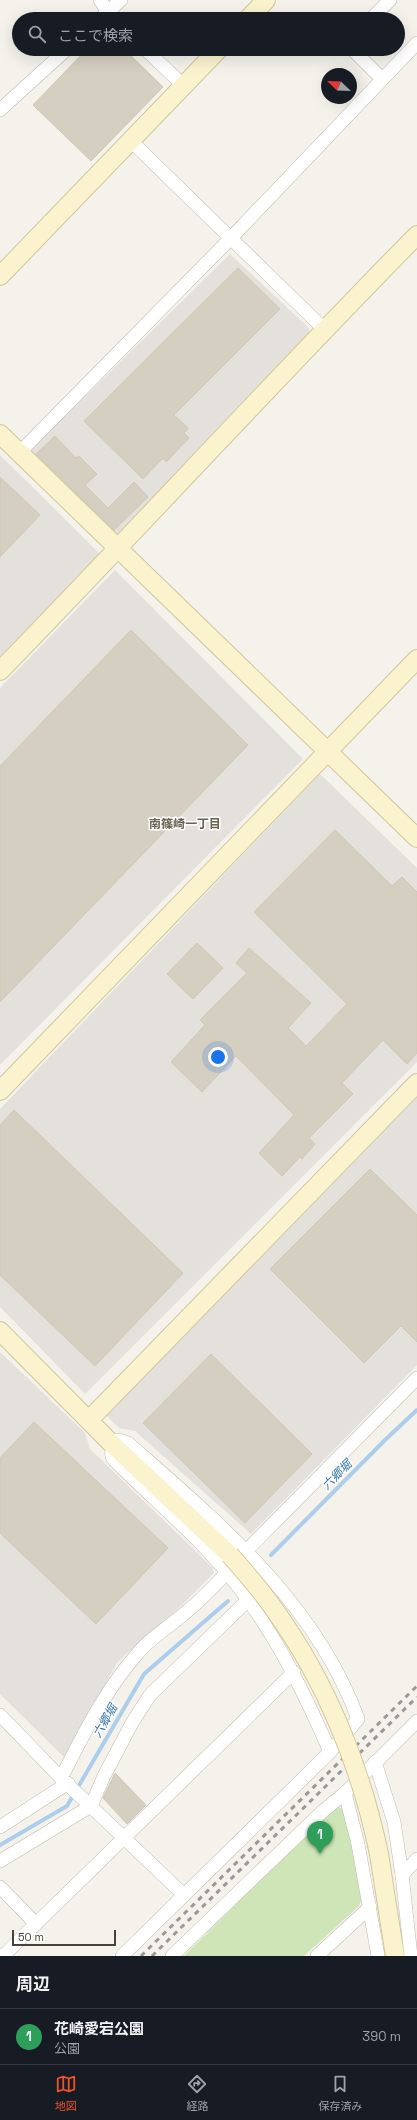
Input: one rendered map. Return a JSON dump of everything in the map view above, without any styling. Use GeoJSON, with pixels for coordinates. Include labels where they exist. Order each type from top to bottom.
{"type":"FeatureCollection","features":[{"type":"Feature","properties":{"kind":"street"},"geometry":{"type":"LineString","coordinates":[[100,0],[105,12]]}},
{"type":"Feature","properties":{"kind":"street"},"geometry":{"type":"LineString","coordinates":[[111,12],[121,0]]}},
{"type":"Feature","properties":{"kind":"street"},"geometry":{"type":"LineString","coordinates":[[255,12],[266,0]]}},
{"type":"Feature","properties":{"kind":"street"},"geometry":{"type":"LineString","coordinates":[[379,12],[390,0]]}},
{"type":"Feature","properties":{"kind":"street"},"geometry":{"type":"LineString","coordinates":[[405,55],[417,43]]}},
{"type":"Feature","properties":{"kind":"street"},"geometry":{"type":"LineString","coordinates":[[0,110],[59,56]]}},
{"type":"Feature","properties":{"kind":"street"},"geometry":{"type":"LineString","coordinates":[[152,56],[184,86]]}},
{"type":"Feature","properties":{"kind":"street"},"geometry":{"type":"LineString","coordinates":[[0,276],[132,142],[212,56]]}},
{"type":"Feature","properties":{"kind":"street"},"geometry":{"type":"LineString","coordinates":[[359,56],[382,79]]}},
{"type":"Feature","properties":{"kind":"street"},"geometry":{"type":"LineString","coordinates":[[19,453],[230,239],[404,56]]}},
{"type":"Feature","properties":{"kind":"street"},"geometry":{"type":"LineString","coordinates":[[132,142],[324,329]]}},
{"type":"Feature","properties":{"kind":"street"},"geometry":{"type":"LineString","coordinates":[[0,671],[118,549],[324,329],[417,235]]}},
{"type":"Feature","properties":{"kind":"street"},"geometry":{"type":"LineString","coordinates":[[0,434],[417,838]]}},
{"type":"Feature","properties":{"kind":"street"},"geometry":{"type":"LineString","coordinates":[[0,1091],[417,659]]}},
{"type":"Feature","properties":{"kind":"street"},"geometry":{"type":"LineString","coordinates":[[88,1420],[417,1083]]}},
{"type":"Feature","properties":{"kind":"street"},"geometry":{"type":"LineString","coordinates":[[0,1331],[113,1445],[238,1553],[291,1602],[316,1634],[348,1692],[358,1719],[330,1752],[122,1956]]}},
{"type":"Feature","properties":{"kind":"street"},"geometry":{"type":"LineString","coordinates":[[0,1827],[65,1780],[98,1709],[117,1679],[139,1652],[186,1613],[227,1573],[238,1553],[417,1378]]}},
{"type":"Feature","properties":{"kind":"street"},"geometry":{"type":"LineString","coordinates":[[113,1445],[111,1456],[114,1460],[209,1551],[248,1600],[273,1636],[294,1672],[330,1752]]}},
{"type":"Feature","properties":{"kind":"street"},"geometry":{"type":"LineString","coordinates":[[238,1553],[297,1643],[320,1684],[358,1774],[379,1854],[395,1956]]}},
{"type":"Feature","properties":{"kind":"street"},"geometry":{"type":"LineString","coordinates":[[0,1861],[91,1806],[111,1762],[150,1695],[248,1600]]}},
{"type":"Feature","properties":{"kind":"street"},"geometry":{"type":"LineString","coordinates":[[2,1956],[125,1839],[294,1672]]}},
{"type":"Feature","properties":{"kind":"street"},"geometry":{"type":"LineString","coordinates":[[0,1715],[91,1806],[184,1895]]}},
{"type":"Feature","properties":{"kind":"street"},"geometry":{"type":"LineString","coordinates":[[172,1956],[323,1811],[345,1793],[417,1721]]}},
{"type":"Feature","properties":{"kind":"street"},"geometry":{"type":"LineString","coordinates":[[375,1762],[394,1822],[402,1875],[411,1956]]}},
{"type":"Feature","properties":{"kind":"street"},"geometry":{"type":"LineString","coordinates":[[345,1793],[358,1844],[378,1956]]}},
{"type":"Feature","properties":{"kind":"street"},"geometry":{"type":"LineString","coordinates":[[402,1875],[417,1859]]}},
{"type":"Feature","properties":{"kind":"street"},"geometry":{"type":"LineString","coordinates":[[0,1887],[36,1924]]}},
{"type":"Feature","properties":{"kind":"street"},"geometry":{"type":"LineString","coordinates":[[317,1956],[370,1907]]}},
{"type":"Feature","properties":{"kind":"shaded area"},"geometry":{"type":"Polygon","coordinates":[[[230,254],[309,328],[308,336],[114,543],[25,456],[230,254]]]}},
{"type":"Feature","properties":{"kind":"shaded area"},"geometry":{"type":"Polygon","coordinates":[[[0,455],[101,555],[0,659],[0,455]]]}},
{"type":"Feature","properties":{"kind":"shaded area"},"geometry":{"type":"Polygon","coordinates":[[[115,570],[303,759],[0,1065],[0,688],[115,570]]]}},
{"type":"Feature","properties":{"kind":"shaded area"},"geometry":{"type":"Polygon","coordinates":[[[320,774],[417,868],[417,1062],[85,1394],[0,1307],[0,1109],[320,774]]]}},
{"type":"Feature","properties":{"kind":"shaded area"},"geometry":{"type":"Polygon","coordinates":[[[417,1094],[417,1365],[251,1534],[135,1431],[119,1428],[106,1415],[417,1094]]]}},
{"type":"Feature","properties":{"kind":"shaded area"},"geometry":{"type":"Polygon","coordinates":[[[0,1352],[85,1433],[90,1449],[212,1567],[214,1573],[176,1611],[117,1663],[64,1757],[0,1694],[0,1352]]]}},
{"type":"Feature","properties":{"kind":"green space"},"geometry":{"type":"Polygon","coordinates":[[[335,1806],[345,1809],[362,1898],[359,1906],[304,1956],[184,1956],[335,1806]]]}},
{"type":"Feature","properties":{"kind":"building"},"geometry":{"type":"Polygon","coordinates":[[[80,56],[131,56],[163,87],[91,161],[33,105],[80,56]]]}},
{"type":"Feature","properties":{"kind":"building"},"geometry":{"type":"Polygon","coordinates":[[[238,268],[280,309],[174,415],[188,428],[184,433],[189,438],[166,462],[163,458],[143,479],[84,421],[238,268]]]}},
{"type":"Feature","properties":{"kind":"building"},"geometry":{"type":"Polygon","coordinates":[[[55,436],[76,458],[79,456],[97,474],[85,485],[108,508],[134,482],[148,497],[114,530],[36,454],[55,436]]]}},
{"type":"Feature","properties":{"kind":"building"},"geometry":{"type":"Polygon","coordinates":[[[0,477],[40,515],[0,557],[0,477]]]}},
{"type":"Feature","properties":{"kind":"building"},"geometry":{"type":"Polygon","coordinates":[[[131,630],[248,745],[0,1002],[0,766],[131,630]]]}},
{"type":"Feature","properties":{"kind":"building"},"geometry":{"type":"Polygon","coordinates":[[[335,830],[392,886],[402,877],[417,892],[417,1053],[407,1064],[383,1040],[342,1083],[353,1094],[309,1138],[315,1144],[302,1159],[300,1157],[282,1176],[259,1153],[294,1115],[236,1056],[202,1092],[171,1062],[205,1025],[200,1020],[247,973],[236,963],[249,948],[311,1003],[288,1028],[306,1046],[347,1004],[254,912],[335,830]]]}},
{"type":"Feature","properties":{"kind":"building"},"geometry":{"type":"Polygon","coordinates":[[[197,943],[223,968],[193,999],[167,974],[197,943]]]}},
{"type":"Feature","properties":{"kind":"building"},"geometry":{"type":"Polygon","coordinates":[[[14,1110],[183,1273],[95,1366],[0,1275],[0,1125],[14,1110]]]}},
{"type":"Feature","properties":{"kind":"building"},"geometry":{"type":"Polygon","coordinates":[[[370,1169],[417,1215],[417,1342],[401,1326],[364,1363],[270,1269],[370,1169]]]}},
{"type":"Feature","properties":{"kind":"building"},"geometry":{"type":"Polygon","coordinates":[[[211,1354],[312,1454],[245,1523],[143,1423],[211,1354]]]}},
{"type":"Feature","properties":{"kind":"building"},"geometry":{"type":"Polygon","coordinates":[[[34,1422],[168,1548],[96,1624],[0,1533],[0,1458],[34,1422]]]}},
{"type":"Feature","properties":{"kind":"building"},"geometry":{"type":"Polygon","coordinates":[[[115,1773],[146,1805],[127,1824],[103,1798],[115,1773]]]}},
{"type":"Feature","properties":{"kind":"waterway","name":"六郷堀"},"geometry":{"type":"LineString","coordinates":[[271,1555],[385,1440],[417,1410]]}},
{"type":"Feature","properties":{"kind":"waterway","name":"六郷堀"},"geometry":{"type":"LineString","coordinates":[[0,1845],[67,1806],[144,1674],[228,1601]]}},
{"type":"Feature","properties":{"kind":"railway"},"geometry":{"type":"LineString","coordinates":[[141,1956],[417,1686]]}},
{"type":"Feature","properties":{"kind":"railway"},"geometry":{"type":"LineString","coordinates":[[152,1956],[417,1697]]}},
{"type":"Feature","properties":{"kind":"place","name":"花崎愛宕公園"},"geometry":{"type":"Point","coordinates":[320,1854]}},
{"type":"Feature","properties":{"kind":"district","name":"南篠崎一丁目"},"geometry":{"type":"Point","coordinates":[185,824]}}]}
